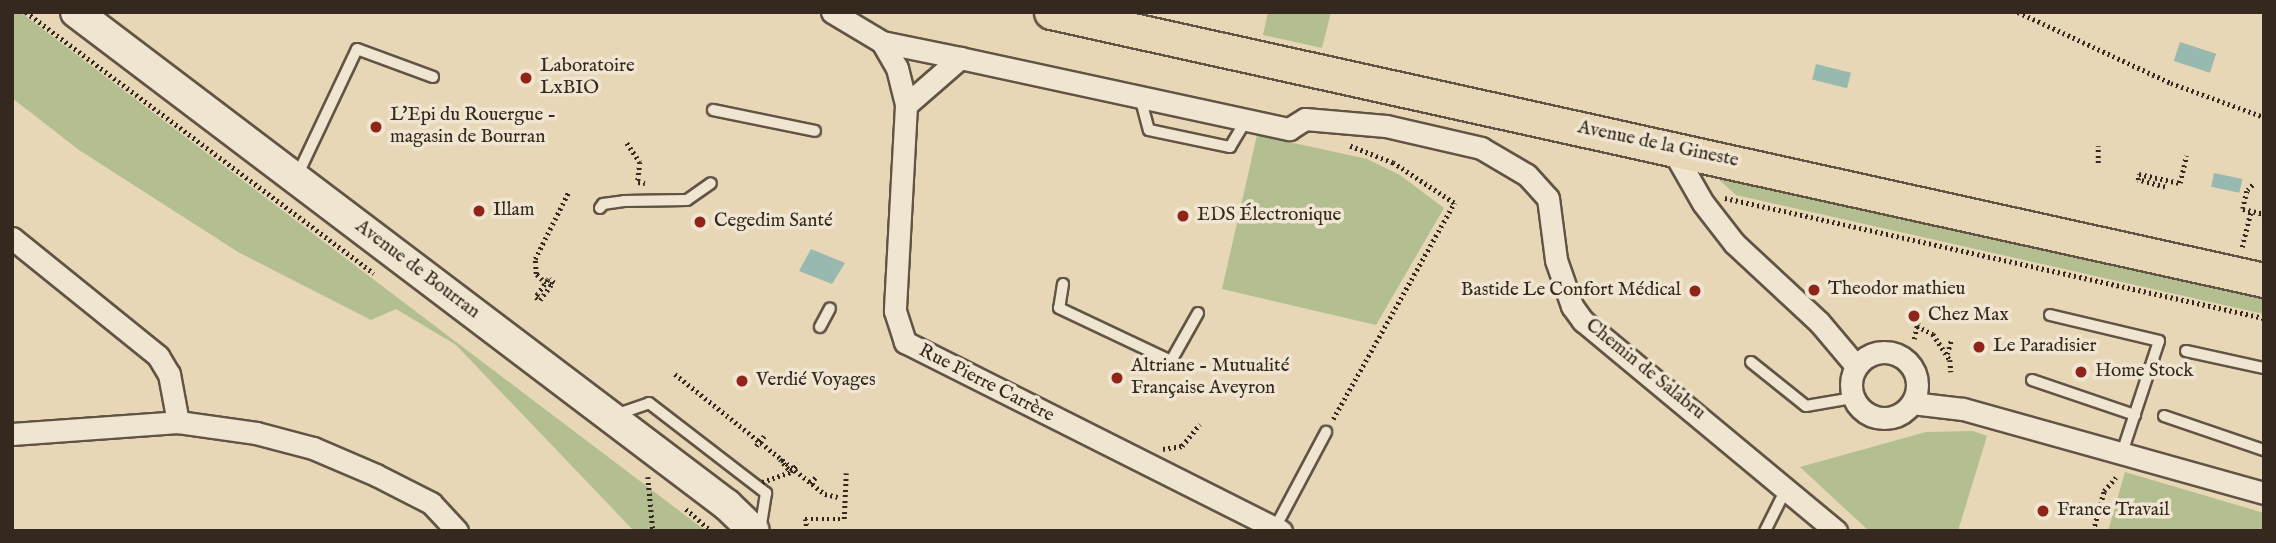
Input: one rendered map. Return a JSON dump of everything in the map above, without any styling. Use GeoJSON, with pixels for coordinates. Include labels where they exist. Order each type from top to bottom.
{"type":"FeatureCollection","features":[{"type":"Feature","properties":{"kind":"main road","name":"Avenue de Bourran"},"geometry":{"type":"LineString","coordinates":[[76,12],[611,416],[727,505],[754,531]]}},
{"type":"Feature","properties":{"kind":"main road","name":"Avenue de la Gineste"},"geometry":{"type":"LineString","coordinates":[[1051,12],[1671,147],[2264,281]]}},
{"type":"Feature","properties":{"kind":"street"},"geometry":{"type":"LineString","coordinates":[[832,12],[882,42]]}},
{"type":"Feature","properties":{"kind":"street","name":"Chemin de Salabru"},"geometry":{"type":"LineString","coordinates":[[882,42],[1289,129],[1305,119],[1387,126],[1481,148],[1527,175],[1548,198],[1556,260],[1572,306],[1583,321],[1787,487],[1836,531]]}},
{"type":"Feature","properties":{"kind":"street","name":"Rue Pierre Carrère"},"geometry":{"type":"LineString","coordinates":[[882,42],[897,68],[905,105],[895,312],[905,342],[1278,530]]}},
{"type":"Feature","properties":{"kind":"street"},"geometry":{"type":"LineString","coordinates":[[905,105],[960,58]]}},
{"type":"Feature","properties":{"kind":"street"},"geometry":{"type":"LineString","coordinates":[[1481,148],[1492,109]]}},
{"type":"Feature","properties":{"kind":"street"},"geometry":{"type":"LineString","coordinates":[[1671,147],[1703,203],[1734,243],[1819,322],[1856,366]]}},
{"type":"Feature","properties":{"kind":"street"},"geometry":{"type":"LineString","coordinates":[[12,238],[158,356],[169,374],[178,422]]}},
{"type":"Feature","properties":{"kind":"street"},"geometry":{"type":"LineString","coordinates":[[1963,409],[1916,376],[1904,358],[1884,351],[1856,366],[1851,376],[1853,398],[1866,414],[1886,418],[1912,403],[1963,409],[2262,489]]}},
{"type":"Feature","properties":{"kind":"street"},"geometry":{"type":"LineString","coordinates":[[1912,403],[1916,376]]}},
{"type":"Feature","properties":{"kind":"street"},"geometry":{"type":"LineString","coordinates":[[12,434],[178,422],[256,433],[313,448],[376,475],[409,495],[431,503],[451,527]]}},
{"type":"Feature","properties":{"kind":"lane"},"geometry":{"type":"LineString","coordinates":[[296,178],[357,49],[433,77]]}},
{"type":"Feature","properties":{"kind":"lane"},"geometry":{"type":"LineString","coordinates":[[1140,97],[1149,130],[1230,147],[1246,120]]}},
{"type":"Feature","properties":{"kind":"lane"},"geometry":{"type":"LineString","coordinates":[[713,110],[815,131]]}},
{"type":"Feature","properties":{"kind":"lane"},"geometry":{"type":"LineString","coordinates":[[600,208],[603,204],[624,201],[687,200],[711,183]]}},
{"type":"Feature","properties":{"kind":"lane"},"geometry":{"type":"LineString","coordinates":[[1063,284],[1059,308],[1171,362],[1198,313]]}},
{"type":"Feature","properties":{"kind":"lane"},"geometry":{"type":"LineString","coordinates":[[820,327],[830,308]]}},
{"type":"Feature","properties":{"kind":"lane"},"geometry":{"type":"LineString","coordinates":[[2050,315],[2159,341],[2122,453]]}},
{"type":"Feature","properties":{"kind":"lane"},"geometry":{"type":"LineString","coordinates":[[2186,351],[2264,368]]}},
{"type":"Feature","properties":{"kind":"lane"},"geometry":{"type":"LineString","coordinates":[[1751,362],[1806,406],[1853,398]]}},
{"type":"Feature","properties":{"kind":"lane"},"geometry":{"type":"LineString","coordinates":[[2032,380],[2135,415]]}},
{"type":"Feature","properties":{"kind":"lane"},"geometry":{"type":"LineString","coordinates":[[611,416],[649,404],[766,493],[760,531]]}},
{"type":"Feature","properties":{"kind":"lane"},"geometry":{"type":"LineString","coordinates":[[2164,415],[2264,450]]}},
{"type":"Feature","properties":{"kind":"lane"},"geometry":{"type":"LineString","coordinates":[[1278,530],[1326,432]]}},
{"type":"Feature","properties":{"kind":"lane"},"geometry":{"type":"LineString","coordinates":[[1765,531],[1787,487]]}},
{"type":"Feature","properties":{"kind":"path"},"geometry":{"type":"LineString","coordinates":[[26,12],[382,279]]}},
{"type":"Feature","properties":{"kind":"path"},"geometry":{"type":"LineString","coordinates":[[2021,13],[2171,83],[2264,117]]}},
{"type":"Feature","properties":{"kind":"path"},"geometry":{"type":"LineString","coordinates":[[1326,432],[1454,203],[1393,163],[1333,140]]}},
{"type":"Feature","properties":{"kind":"path"},"geometry":{"type":"LineString","coordinates":[[627,143],[640,163],[638,182],[679,192],[687,200]]}},
{"type":"Feature","properties":{"kind":"path"},"geometry":{"type":"LineString","coordinates":[[2098,146],[2098,163]]}},
{"type":"Feature","properties":{"kind":"path"},"geometry":{"type":"LineString","coordinates":[[2165,187],[2138,180],[2141,174],[2181,181],[2186,156]]}},
{"type":"Feature","properties":{"kind":"path"},"geometry":{"type":"LineString","coordinates":[[2253,186],[2247,191],[2243,209],[2264,214]]}},
{"type":"Feature","properties":{"kind":"path"},"geometry":{"type":"LineString","coordinates":[[554,283],[549,279],[548,280],[543,287],[538,294],[536,297],[540,300],[551,285],[542,280],[536,274],[535,259],[568,193]]}},
{"type":"Feature","properties":{"kind":"path"},"geometry":{"type":"LineString","coordinates":[[1703,203],[1726,198],[2264,318]]}},
{"type":"Feature","properties":{"kind":"path"},"geometry":{"type":"LineString","coordinates":[[2240,254],[2251,211]]}},
{"type":"Feature","properties":{"kind":"path"},"geometry":{"type":"LineString","coordinates":[[1914,339],[1918,323],[1933,334],[1947,354],[1951,372]]}},
{"type":"Feature","properties":{"kind":"path"},"geometry":{"type":"LineString","coordinates":[[1947,354],[1951,341]]}},
{"type":"Feature","properties":{"kind":"path"},"geometry":{"type":"LineString","coordinates":[[675,374],[810,483],[825,494],[838,497]]}},
{"type":"Feature","properties":{"kind":"path"},"geometry":{"type":"LineString","coordinates":[[1151,450],[1182,446],[1200,424]]}},
{"type":"Feature","properties":{"kind":"path"},"geometry":{"type":"LineString","coordinates":[[756,446],[764,436]]}},
{"type":"Feature","properties":{"kind":"path"},"geometry":{"type":"LineString","coordinates":[[780,459],[791,472]]}},
{"type":"Feature","properties":{"kind":"path"},"geometry":{"type":"LineString","coordinates":[[762,482],[791,472],[798,463]]}},
{"type":"Feature","properties":{"kind":"path"},"geometry":{"type":"LineString","coordinates":[[639,471],[650,479],[653,531]]}},
{"type":"Feature","properties":{"kind":"path"},"geometry":{"type":"LineString","coordinates":[[807,531],[805,519],[844,519],[846,473]]}},
{"type":"Feature","properties":{"kind":"path"},"geometry":{"type":"LineString","coordinates":[[810,483],[816,477]]}},
{"type":"Feature","properties":{"kind":"path"},"geometry":{"type":"LineString","coordinates":[[2093,531],[2104,491],[2116,477]]}},
{"type":"Feature","properties":{"kind":"green space"},"geometry":{"type":"Polygon","coordinates":[[[12,12],[20,12],[706,531],[634,531],[456,345],[396,309],[371,320],[238,252],[79,150],[12,98],[12,12]]]}},
{"type":"Feature","properties":{"kind":"green space"},"geometry":{"type":"Polygon","coordinates":[[[1268,12],[1331,12],[1322,48],[1263,35],[1268,12]]]}},
{"type":"Feature","properties":{"kind":"green space"},"geometry":{"type":"Polygon","coordinates":[[[1257,135],[1367,159],[1400,175],[1444,208],[1376,325],[1222,289],[1257,135]]]}},
{"type":"Feature","properties":{"kind":"green space"},"geometry":{"type":"Polygon","coordinates":[[[1716,172],[2264,294],[2264,314],[1736,195],[1717,178],[1716,172]]]}},
{"type":"Feature","properties":{"kind":"green space"},"geometry":{"type":"Polygon","coordinates":[[[1973,431],[1987,436],[1958,531],[1869,531],[1800,467],[1926,432],[1973,431]]]}},
{"type":"Feature","properties":{"kind":"green space"},"geometry":{"type":"Polygon","coordinates":[[[2125,472],[2264,513],[2264,531],[2108,531],[2125,472]]]}},
{"type":"Feature","properties":{"kind":"water"},"geometry":{"type":"Polygon","coordinates":[[[2180,42],[2216,54],[2210,73],[2174,61],[2180,42]]]}},
{"type":"Feature","properties":{"kind":"water"},"geometry":{"type":"Polygon","coordinates":[[[1816,64],[1851,73],[1847,88],[1812,80],[1816,64]]]}},
{"type":"Feature","properties":{"kind":"water"},"geometry":{"type":"Polygon","coordinates":[[[2214,173],[2242,179],[2239,193],[2211,187],[2214,173]]]}},
{"type":"Feature","properties":{"kind":"water"},"geometry":{"type":"Polygon","coordinates":[[[811,249],[845,263],[832,284],[799,271],[811,249]]]}},
{"type":"Feature","properties":{"kind":"place","name":"Laboratoire LxBIO"},"geometry":{"type":"Point","coordinates":[526,78]}},
{"type":"Feature","properties":{"kind":"place","name":"L'Epi du Rouergue - magasin de Bourran"},"geometry":{"type":"Point","coordinates":[376,127]}},
{"type":"Feature","properties":{"kind":"place","name":"Illam"},"geometry":{"type":"Point","coordinates":[479,211]}},
{"type":"Feature","properties":{"kind":"place","name":"EDS Électronique"},"geometry":{"type":"Point","coordinates":[1183,216]}},
{"type":"Feature","properties":{"kind":"place","name":"Cegedim Santé"},"geometry":{"type":"Point","coordinates":[700,222]}},
{"type":"Feature","properties":{"kind":"place","name":"Theodor mathieu"},"geometry":{"type":"Point","coordinates":[1814,290]}},
{"type":"Feature","properties":{"kind":"place","name":"Bastide Le Confort Médical"},"geometry":{"type":"Point","coordinates":[1695,291]}},
{"type":"Feature","properties":{"kind":"place","name":"Chez Max"},"geometry":{"type":"Point","coordinates":[1914,316]}},
{"type":"Feature","properties":{"kind":"place","name":"Le Paradisier"},"geometry":{"type":"Point","coordinates":[1979,347]}},
{"type":"Feature","properties":{"kind":"place","name":"Home Stock"},"geometry":{"type":"Point","coordinates":[2081,372]}},
{"type":"Feature","properties":{"kind":"place","name":"Altriane - Mutualité Française Aveyron"},"geometry":{"type":"Point","coordinates":[1117,378]}},
{"type":"Feature","properties":{"kind":"place","name":"Verdié Voyages"},"geometry":{"type":"Point","coordinates":[742,381]}},
{"type":"Feature","properties":{"kind":"place","name":"France Travail"},"geometry":{"type":"Point","coordinates":[2043,511]}}]}
